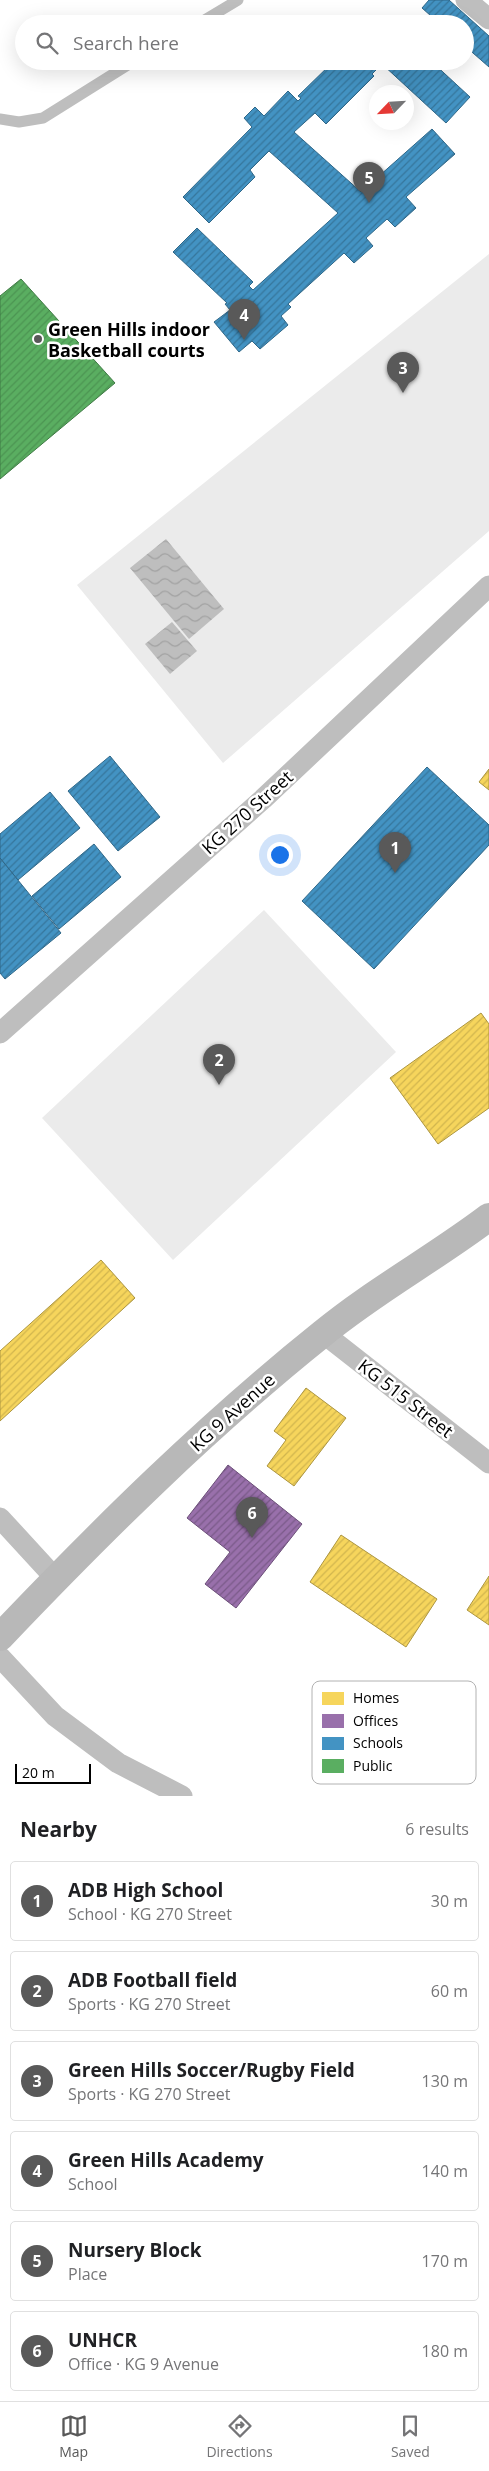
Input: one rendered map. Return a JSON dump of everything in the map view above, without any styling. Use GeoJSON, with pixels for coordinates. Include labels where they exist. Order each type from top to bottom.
{"type":"FeatureCollection","features":[{"type":"Feature","properties":{"kind":"main road","name":"KG 9 Avenue"},"geometry":{"type":"LineString","coordinates":[[0,1637],[56,1579],[211,1428],[323,1333],[489,1217]]}},
{"type":"Feature","properties":{"kind":"street"},"geometry":{"type":"LineString","coordinates":[[466,0],[489,19]]}},
{"type":"Feature","properties":{"kind":"street","name":"KG 270 Street"},"geometry":{"type":"LineString","coordinates":[[0,1033],[263,799],[489,586]]}},
{"type":"Feature","properties":{"kind":"street","name":"KG 515 Street"},"geometry":{"type":"LineString","coordinates":[[323,1333],[489,1463]]}},
{"type":"Feature","properties":{"kind":"street"},"geometry":{"type":"LineString","coordinates":[[0,1518],[56,1579]]}},
{"type":"Feature","properties":{"kind":"street"},"geometry":{"type":"LineString","coordinates":[[0,1657],[55,1716],[118,1763],[182,1796]]}},
{"type":"Feature","properties":{"kind":"lane"},"geometry":{"type":"LineString","coordinates":[[213,15],[238,0]]}},
{"type":"Feature","properties":{"kind":"lane"},"geometry":{"type":"LineString","coordinates":[[0,118],[19,122],[43,118],[120,70]]}},
{"type":"Feature","properties":{"kind":"shaded area"},"geometry":{"type":"Polygon","coordinates":[[[489,254],[489,531],[223,763],[77,585],[489,254]]]}},
{"type":"Feature","properties":{"kind":"shaded area"},"geometry":{"type":"Polygon","coordinates":[[[264,910],[396,1052],[173,1260],[42,1118],[264,910]]]}},
{"type":"Feature","properties":{"kind":"water"},"geometry":{"type":"Polygon","coordinates":[[[166,539],[224,609],[189,639],[130,568],[166,539]]]}},
{"type":"Feature","properties":{"kind":"water"},"geometry":{"type":"Polygon","coordinates":[[[172,622],[197,651],[170,674],[145,644],[172,622]]]}},
{"type":"Feature","properties":{"kind":"building: Homes"},"geometry":{"type":"Polygon","coordinates":[[[489,769],[489,790],[479,782],[489,769]]]}},
{"type":"Feature","properties":{"kind":"building: Homes"},"geometry":{"type":"Polygon","coordinates":[[[481,1013],[489,1024],[489,1108],[438,1144],[390,1078],[481,1013]]]}},
{"type":"Feature","properties":{"kind":"building: Homes"},"geometry":{"type":"Polygon","coordinates":[[[101,1260],[135,1298],[0,1421],[0,1351],[101,1260]]]}},
{"type":"Feature","properties":{"kind":"building: Homes"},"geometry":{"type":"Polygon","coordinates":[[[306,1388],[346,1418],[294,1486],[267,1466],[286,1440],[274,1431],[306,1388]]]}},
{"type":"Feature","properties":{"kind":"building: Homes"},"geometry":{"type":"Polygon","coordinates":[[[341,1535],[437,1599],[406,1647],[310,1582],[341,1535]]]}},
{"type":"Feature","properties":{"kind":"building: Homes"},"geometry":{"type":"Polygon","coordinates":[[[489,1576],[489,1625],[467,1610],[489,1576]]]}},
{"type":"Feature","properties":{"kind":"building: Offices"},"geometry":{"type":"Polygon","coordinates":[[[228,1465],[302,1524],[236,1608],[205,1584],[230,1552],[187,1518],[228,1465]]]}},
{"type":"Feature","properties":{"kind":"building: Schools"},"geometry":{"type":"Polygon","coordinates":[[[429,0],[449,0],[466,15],[430,15],[422,8],[429,0]]]}},
{"type":"Feature","properties":{"kind":"building: Schools"},"geometry":{"type":"Polygon","coordinates":[[[474,22],[489,36],[489,67],[474,54],[474,22]]]}},
{"type":"Feature","properties":{"kind":"building: Schools"},"geometry":{"type":"Polygon","coordinates":[[[325,70],[376,70],[372,74],[374,76],[326,124],[315,113],[294,132],[361,192],[432,129],[455,154],[406,197],[416,208],[395,227],[387,219],[366,238],[373,246],[354,263],[344,253],[288,304],[291,307],[281,316],[288,325],[260,349],[252,341],[239,352],[214,322],[230,310],[225,304],[227,303],[173,252],[197,228],[253,282],[249,286],[253,290],[338,213],[269,151],[250,170],[255,177],[209,223],[183,197],[252,127],[244,118],[255,107],[264,116],[288,91],[298,101],[301,98],[298,96],[325,70]]]}},
{"type":"Feature","properties":{"kind":"building: Schools"},"geometry":{"type":"Polygon","coordinates":[[[389,70],[441,70],[470,97],[446,123],[414,94],[414,85],[405,85],[389,70]]]}},
{"type":"Feature","properties":{"kind":"building: Schools"},"geometry":{"type":"Polygon","coordinates":[[[110,756],[160,817],[118,851],[68,791],[110,756]]]}},
{"type":"Feature","properties":{"kind":"building: Schools"},"geometry":{"type":"Polygon","coordinates":[[[427,767],[489,825],[489,845],[374,969],[302,901],[427,767]]]}},
{"type":"Feature","properties":{"kind":"building: Schools"},"geometry":{"type":"Polygon","coordinates":[[[50,792],[80,828],[18,880],[0,858],[0,834],[50,792]]]}},
{"type":"Feature","properties":{"kind":"building: Schools"},"geometry":{"type":"Polygon","coordinates":[[[94,844],[121,877],[59,929],[32,896],[94,844]]]}},
{"type":"Feature","properties":{"kind":"building: Schools"},"geometry":{"type":"Polygon","coordinates":[[[0,858],[61,933],[5,979],[0,973],[0,858]]]}},
{"type":"Feature","properties":{"kind":"building: Public","name":"Green Hills indoor Basketball courts"},"geometry":{"type":"Polygon","coordinates":[[[21,279],[115,383],[0,479],[0,296],[21,279]]]}},
{"type":"Feature","properties":{"kind":"place","name":"Nursery Block"},"geometry":{"type":"Point","coordinates":[369,203]}},
{"type":"Feature","properties":{"kind":"place","name":"Green Hills indoor Basketball courts"},"geometry":{"type":"Point","coordinates":[38,339]}},
{"type":"Feature","properties":{"kind":"place","name":"Green Hills Academy"},"geometry":{"type":"Point","coordinates":[244,340]}},
{"type":"Feature","properties":{"kind":"place","name":"Green Hills Soccer/Rugby Field"},"geometry":{"type":"Point","coordinates":[403,393]}},
{"type":"Feature","properties":{"kind":"place","name":"ADB High School"},"geometry":{"type":"Point","coordinates":[395,873]}},
{"type":"Feature","properties":{"kind":"place","name":"ADB Football field"},"geometry":{"type":"Point","coordinates":[219,1085]}},
{"type":"Feature","properties":{"kind":"place","name":"UNHCR"},"geometry":{"type":"Point","coordinates":[252,1538]}}]}
